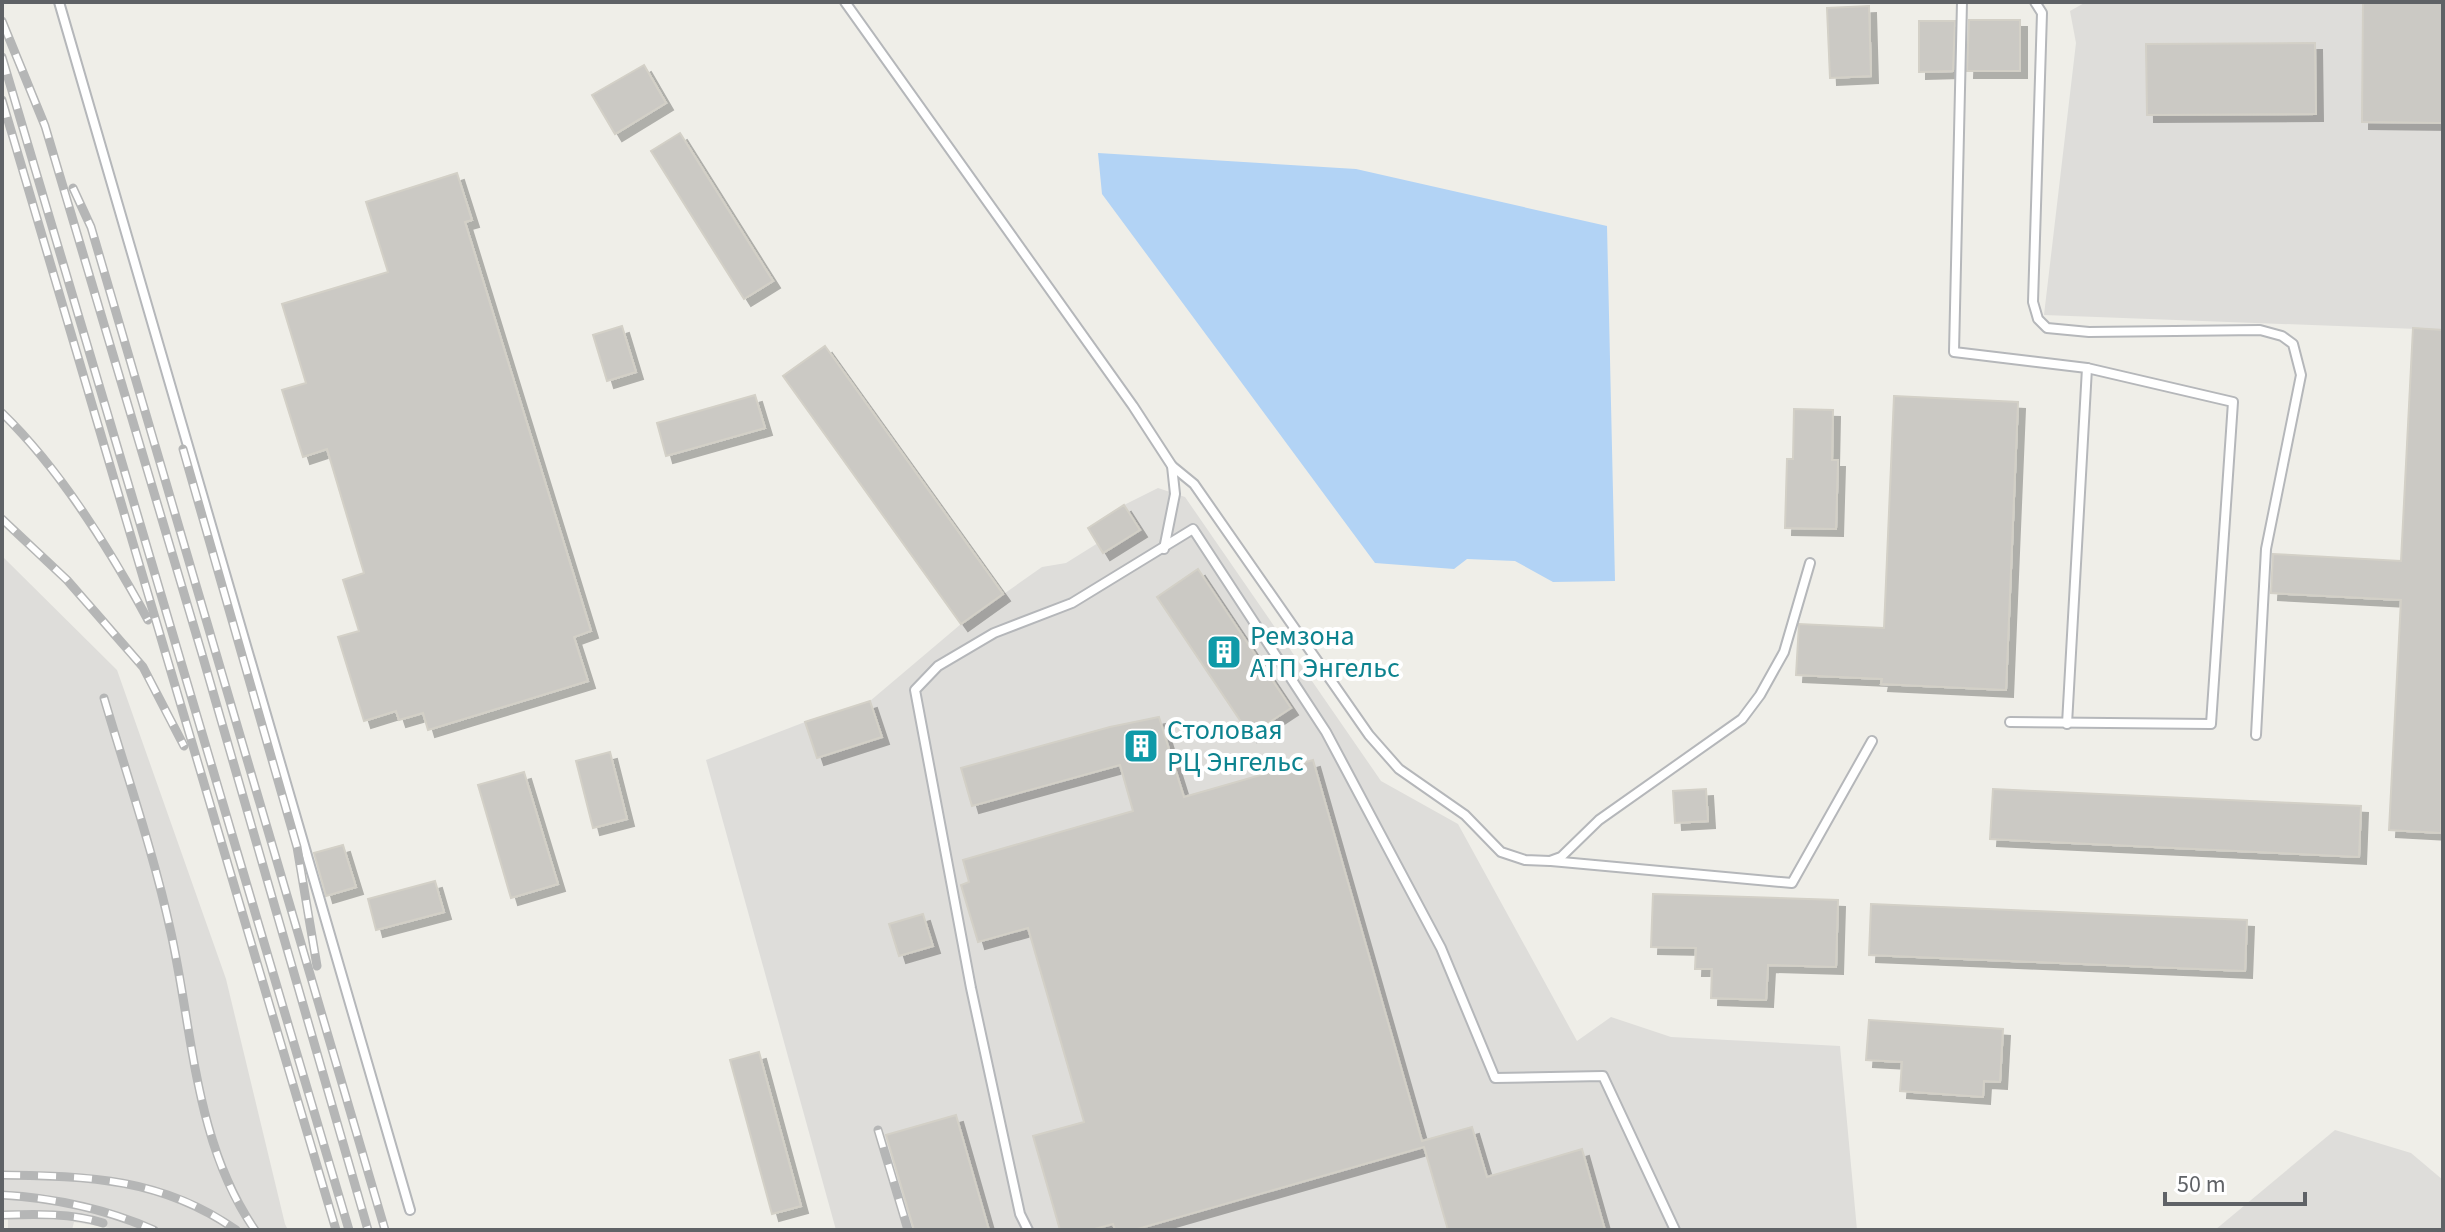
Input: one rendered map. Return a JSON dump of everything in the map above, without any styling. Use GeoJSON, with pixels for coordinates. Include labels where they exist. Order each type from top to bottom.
{"type":"FeatureCollection","features":[{"type":"Feature","properties":{"kind":"lane"},"geometry":{"type":"LineString","coordinates":[[59,2],[410,1210]]}},
{"type":"Feature","properties":{"kind":"lane"},"geometry":{"type":"LineString","coordinates":[[845,2],[1172,466],[1194,484],[1369,735],[1399,769],[1465,815],[1501,852],[1525,860],[1792,883],[1872,741]]}},
{"type":"Feature","properties":{"kind":"lane"},"geometry":{"type":"LineString","coordinates":[[1962,2],[1954,352],[2087,368],[2233,402],[2211,724],[2010,722]]}},
{"type":"Feature","properties":{"kind":"lane"},"geometry":{"type":"LineString","coordinates":[[2035,2],[2042,13],[2033,302],[2038,319],[2047,328],[2089,332],[2260,330],[2282,336],[2293,344],[2301,375],[2266,549],[2256,735]]}},
{"type":"Feature","properties":{"kind":"lane"},"geometry":{"type":"LineString","coordinates":[[2067,724],[2087,368]]}},
{"type":"Feature","properties":{"kind":"lane"},"geometry":{"type":"LineString","coordinates":[[1164,549],[1175,494],[1172,466]]}},
{"type":"Feature","properties":{"kind":"lane"},"geometry":{"type":"LineString","coordinates":[[1028,1230],[1020,1214],[971,988],[915,690],[938,666],[994,633],[1072,603],[1193,529],[1326,732],[1441,948],[1495,1078],[1603,1076],[1675,1230]]}},
{"type":"Feature","properties":{"kind":"lane"},"geometry":{"type":"LineString","coordinates":[[1550,861],[1561,857],[1599,820],[1742,719],[1760,695],[1784,652],[1810,563]]}},
{"type":"Feature","properties":{"kind":"shaded area"},"geometry":{"type":"Polygon","coordinates":[[[2086,2],[2443,2],[2443,330],[2044,315],[2076,43],[2070,11],[2086,2]]]}},
{"type":"Feature","properties":{"kind":"shaded area"},"geometry":{"type":"Polygon","coordinates":[[[1158,488],[1185,497],[1381,781],[1458,824],[1577,1041],[1611,1017],[1671,1037],[1840,1046],[1857,1230],[836,1230],[706,760],[870,701],[961,624],[1042,567],[1066,563],[1098,543],[1104,552],[1139,531],[1124,505],[1158,488]]]}},
{"type":"Feature","properties":{"kind":"shaded area"},"geometry":{"type":"Polygon","coordinates":[[[2,556],[117,670],[226,979],[288,1230],[122,1230],[74,1222],[72,1230],[8,1230],[8,1211],[2,1210],[2,556]]]}},
{"type":"Feature","properties":{"kind":"shaded area"},"geometry":{"type":"Polygon","coordinates":[[[2335,1130],[2411,1153],[2443,1180],[2443,1230],[2215,1230],[2335,1130]]]}},
{"type":"Feature","properties":{"kind":"water"},"geometry":{"type":"Polygon","coordinates":[[[1098,153],[1356,169],[1607,226],[1615,581],[1553,582],[1515,561],[1467,559],[1454,569],[1375,563],[1102,194],[1098,153]]]}},
{"type":"Feature","properties":{"kind":"building"},"geometry":{"type":"Polygon","coordinates":[[[2363,2],[2443,2],[2443,123],[2362,122],[2363,2]]]}},
{"type":"Feature","properties":{"kind":"building"},"geometry":{"type":"Polygon","coordinates":[[[1869,6],[1871,76],[1830,78],[1827,8],[1869,6]]]}},
{"type":"Feature","properties":{"kind":"building"},"geometry":{"type":"Polygon","coordinates":[[[1969,20],[2020,20],[2020,71],[1967,71],[1969,20]]]}},
{"type":"Feature","properties":{"kind":"building"},"geometry":{"type":"Polygon","coordinates":[[[1919,21],[1955,21],[1953,71],[1919,72],[1919,21]]]}},
{"type":"Feature","properties":{"kind":"building"},"geometry":{"type":"Polygon","coordinates":[[[2315,43],[2316,114],[2147,115],[2146,44],[2315,43]]]}},
{"type":"Feature","properties":{"kind":"building"},"geometry":{"type":"Polygon","coordinates":[[[644,65],[666,103],[615,134],[592,95],[644,65]]]}},
{"type":"Feature","properties":{"kind":"building"},"geometry":{"type":"Polygon","coordinates":[[[680,133],[773,281],[744,299],[651,151],[680,133]]]}},
{"type":"Feature","properties":{"kind":"building"},"geometry":{"type":"Polygon","coordinates":[[[457,173],[472,220],[465,222],[591,631],[574,637],[588,681],[428,730],[423,713],[399,720],[396,711],[364,721],[338,637],[359,631],[343,580],[364,573],[327,449],[303,457],[282,390],[306,383],[282,304],[388,272],[366,202],[457,173]]]}},
{"type":"Feature","properties":{"kind":"building"},"geometry":{"type":"Polygon","coordinates":[[[622,326],[636,372],[607,381],[593,335],[622,326]]]}},
{"type":"Feature","properties":{"kind":"building"},"geometry":{"type":"Polygon","coordinates":[[[2413,328],[2443,330],[2441,833],[2389,830],[2401,600],[2271,593],[2273,554],[2401,561],[2413,328]]]}},
{"type":"Feature","properties":{"kind":"building"},"geometry":{"type":"Polygon","coordinates":[[[825,346],[1003,594],[961,624],[783,376],[825,346]]]}},
{"type":"Feature","properties":{"kind":"building"},"geometry":{"type":"Polygon","coordinates":[[[755,395],[765,428],[666,456],[657,423],[755,395]]]}},
{"type":"Feature","properties":{"kind":"building"},"geometry":{"type":"Polygon","coordinates":[[[1894,396],[2018,402],[2006,690],[1881,684],[1882,679],[1796,675],[1799,624],[1884,628],[1894,396]]]}},
{"type":"Feature","properties":{"kind":"building"},"geometry":{"type":"Polygon","coordinates":[[[1794,409],[1833,410],[1832,460],[1838,460],[1836,529],[1785,528],[1787,459],[1793,459],[1794,409]]]}},
{"type":"Feature","properties":{"kind":"building"},"geometry":{"type":"Polygon","coordinates":[[[1124,505],[1140,530],[1103,553],[1088,528],[1124,505]]]}},
{"type":"Feature","properties":{"kind":"building","name":"Ремзона АТП Энгельс"},"geometry":{"type":"Polygon","coordinates":[[[1198,569],[1291,708],[1250,735],[1157,597],[1198,569]]]}},
{"type":"Feature","properties":{"kind":"building"},"geometry":{"type":"Polygon","coordinates":[[[870,701],[882,737],[817,758],[805,722],[870,701]]]}},
{"type":"Feature","properties":{"kind":"building"},"geometry":{"type":"Polygon","coordinates":[[[1159,717],[1184,797],[1313,760],[1422,1141],[1472,1127],[1487,1177],[1582,1149],[1605,1230],[1448,1230],[1424,1147],[1134,1230],[1115,1230],[1113,1224],[1091,1230],[1060,1230],[1033,1136],[1084,1122],[1028,928],[978,942],[961,885],[969,882],[963,860],[1133,811],[1120,765],[972,806],[961,768],[1110,727],[1159,717]]]}},
{"type":"Feature","properties":{"kind":"building"},"geometry":{"type":"Polygon","coordinates":[[[610,752],[627,819],[593,828],[576,761],[610,752]]]}},
{"type":"Feature","properties":{"kind":"building"},"geometry":{"type":"Polygon","coordinates":[[[524,772],[558,884],[511,898],[478,785],[524,772]]]}},
{"type":"Feature","properties":{"kind":"building"},"geometry":{"type":"Polygon","coordinates":[[[1706,789],[1708,821],[1675,823],[1673,791],[1706,789]]]}},
{"type":"Feature","properties":{"kind":"building"},"geometry":{"type":"Polygon","coordinates":[[[1993,789],[2361,806],[2359,857],[1990,839],[1993,789]]]}},
{"type":"Feature","properties":{"kind":"building"},"geometry":{"type":"Polygon","coordinates":[[[343,845],[356,887],[326,896],[314,853],[343,845]]]}},
{"type":"Feature","properties":{"kind":"building"},"geometry":{"type":"Polygon","coordinates":[[[435,881],[444,912],[376,930],[368,899],[435,881]]]}},
{"type":"Feature","properties":{"kind":"building"},"geometry":{"type":"Polygon","coordinates":[[[1653,894],[1838,900],[1836,967],[1768,965],[1766,1000],[1711,998],[1712,969],[1695,969],[1696,948],[1651,947],[1653,894]]]}},
{"type":"Feature","properties":{"kind":"building"},"geometry":{"type":"Polygon","coordinates":[[[1871,904],[2247,920],[2245,971],[1869,955],[1871,904]]]}},
{"type":"Feature","properties":{"kind":"building"},"geometry":{"type":"Polygon","coordinates":[[[923,914],[933,946],[899,956],[889,924],[923,914]]]}},
{"type":"Feature","properties":{"kind":"building"},"geometry":{"type":"Polygon","coordinates":[[[1869,1020],[2003,1029],[2000,1082],[1984,1081],[1983,1097],[1900,1091],[1902,1062],[1866,1060],[1869,1020]]]}},
{"type":"Feature","properties":{"kind":"building"},"geometry":{"type":"Polygon","coordinates":[[[759,1052],[801,1206],[772,1214],[730,1060],[759,1052]]]}},
{"type":"Feature","properties":{"kind":"building"},"geometry":{"type":"Polygon","coordinates":[[[956,1115],[989,1230],[914,1230],[886,1135],[956,1115]]]}},
{"type":"Feature","properties":{"kind":"railway"},"geometry":{"type":"LineString","coordinates":[[2,21],[45,126],[202,654],[368,1230]]}},
{"type":"Feature","properties":{"kind":"railway"},"geometry":{"type":"LineString","coordinates":[[2,57],[349,1230]]}},
{"type":"Feature","properties":{"kind":"railway"},"geometry":{"type":"LineString","coordinates":[[2,100],[336,1230]]}},
{"type":"Feature","properties":{"kind":"railway"},"geometry":{"type":"LineString","coordinates":[[73,188],[91,227],[385,1230]]}},
{"type":"Feature","properties":{"kind":"railway"},"geometry":{"type":"LineString","coordinates":[[2,413],[44,459],[82,510],[148,620]]}},
{"type":"Feature","properties":{"kind":"railway"},"geometry":{"type":"LineString","coordinates":[[183,449],[297,847],[317,966]]}},
{"type":"Feature","properties":{"kind":"railway"},"geometry":{"type":"LineString","coordinates":[[2,519],[67,580],[143,667],[184,746]]}},
{"type":"Feature","properties":{"kind":"railway"},"geometry":{"type":"LineString","coordinates":[[104,698],[164,903],[208,1125],[235,1197],[255,1230]]}},
{"type":"Feature","properties":{"kind":"railway"},"geometry":{"type":"LineString","coordinates":[[878,1130],[908,1230]]}},
{"type":"Feature","properties":{"kind":"railway"},"geometry":{"type":"LineString","coordinates":[[2,1175],[124,1183],[180,1200],[236,1230]]}},
{"type":"Feature","properties":{"kind":"railway"},"geometry":{"type":"LineString","coordinates":[[2,1195],[80,1206],[154,1230]]}},
{"type":"Feature","properties":{"kind":"railway"},"geometry":{"type":"LineString","coordinates":[[2,1215],[66,1216],[103,1223]]}},
{"type":"Feature","properties":{"kind":"place","name":"Ремзона АТП Энгельс"},"geometry":{"type":"Point","coordinates":[1224,652]}},
{"type":"Feature","properties":{"kind":"place","name":"Столовая РЦ Энгельс"},"geometry":{"type":"Point","coordinates":[1141,746]}}]}
